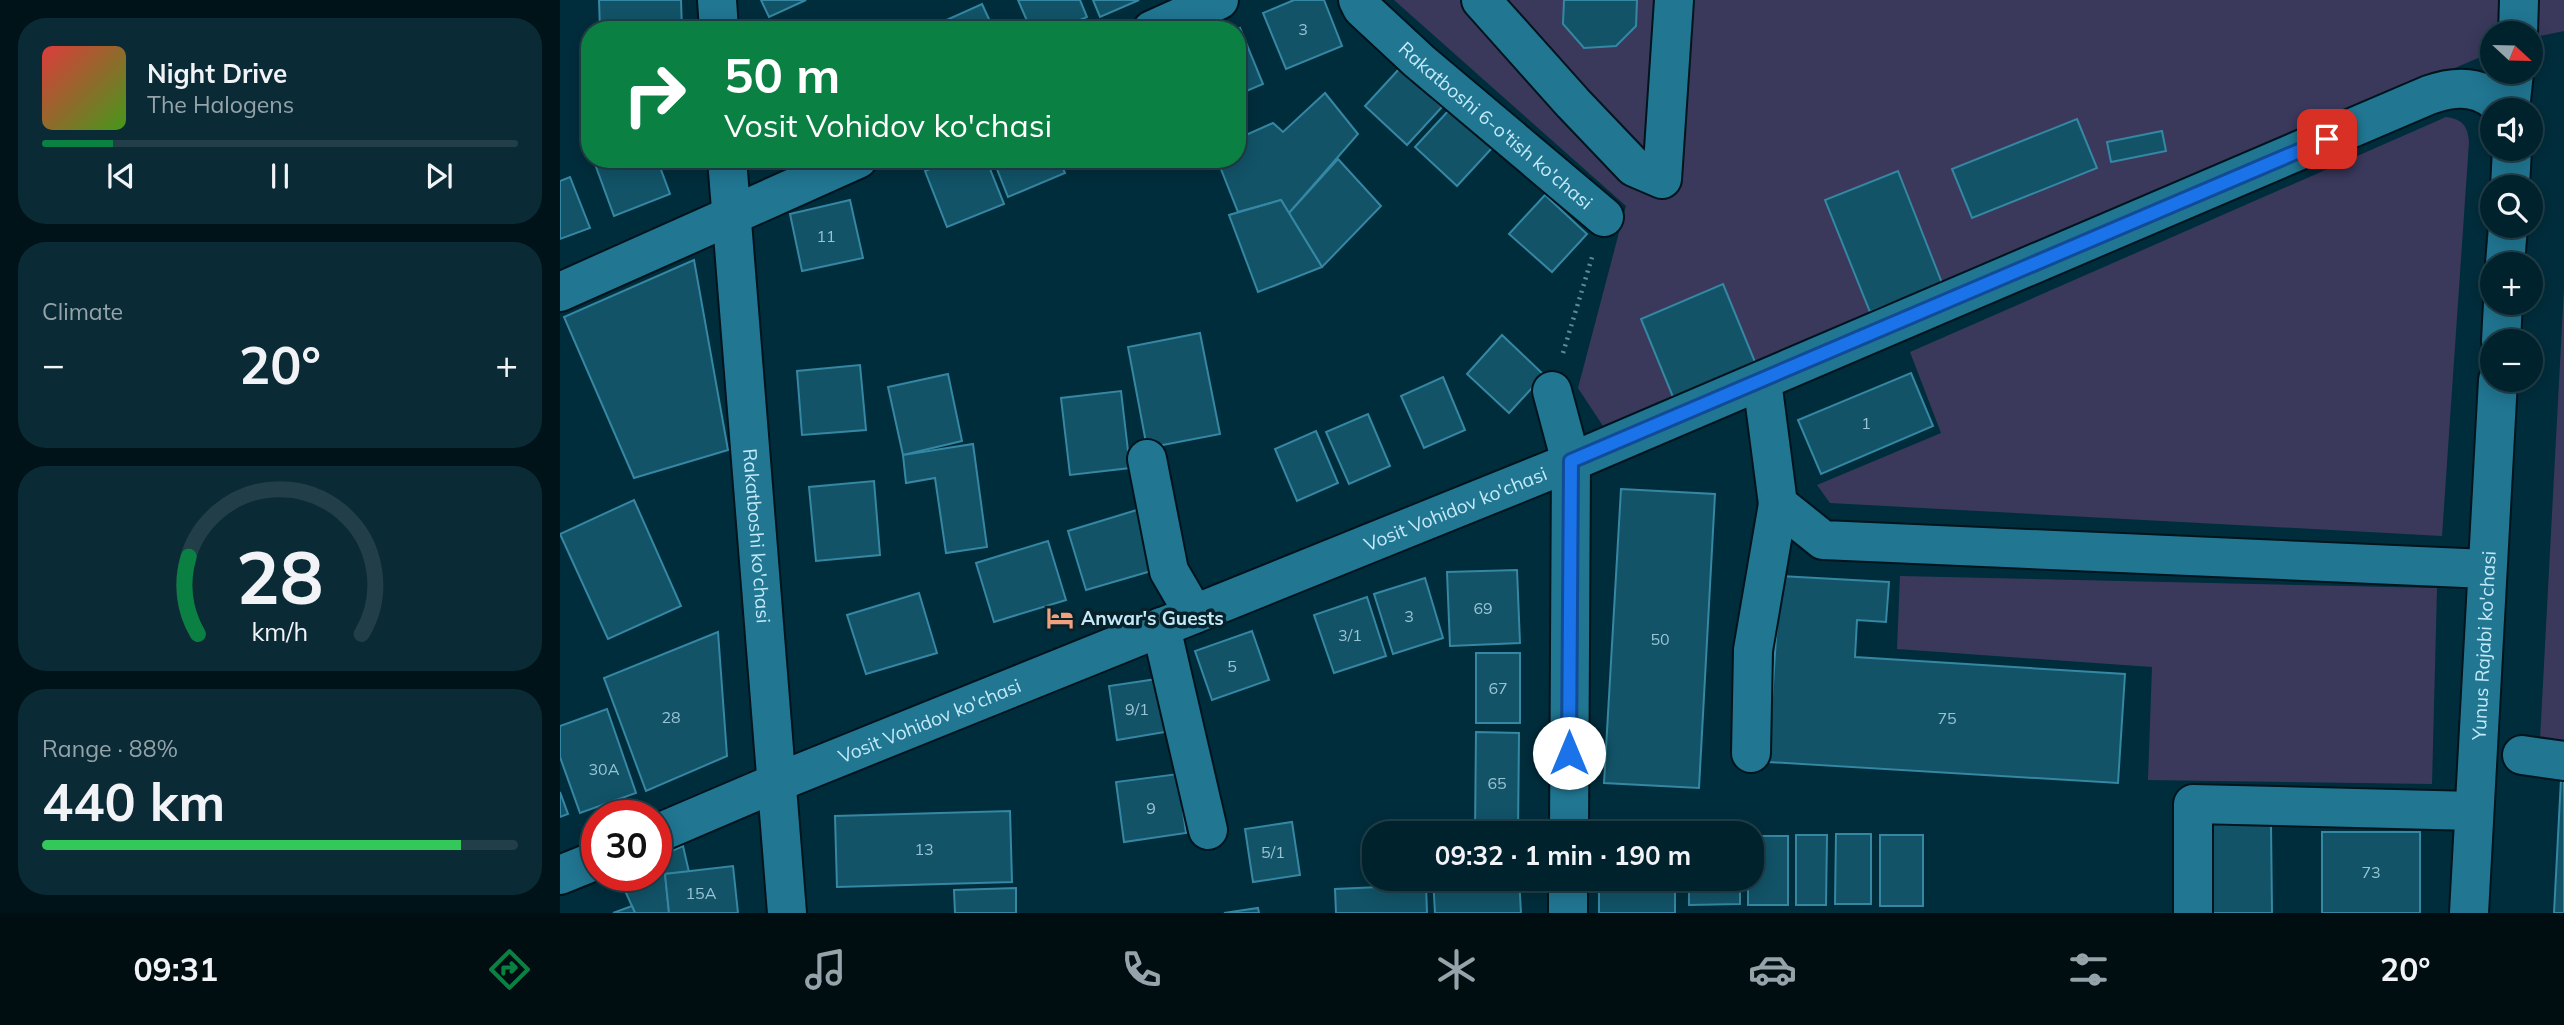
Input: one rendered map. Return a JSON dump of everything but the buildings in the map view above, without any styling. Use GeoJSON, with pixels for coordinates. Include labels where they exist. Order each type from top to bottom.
{"type":"FeatureCollection","features":[{"type":"Feature","properties":{"kind":"street"},"geometry":{"type":"LineString","coordinates":[[718,0],[719,21]]}},
{"type":"Feature","properties":{"kind":"street"},"geometry":{"type":"LineString","coordinates":[[1172,21],[1219,0]]}},
{"type":"Feature","properties":{"kind":"street","name":"Rakatboshi 6-o'tish ko'chasi"},"geometry":{"type":"LineString","coordinates":[[1358,0],[1363,8],[1419,61],[1604,217]]}},
{"type":"Feature","properties":{"kind":"street"},"geometry":{"type":"LineString","coordinates":[[1481,0],[1634,167],[1662,179],[1674,0]]}},
{"type":"Feature","properties":{"kind":"street"},"geometry":{"type":"LineString","coordinates":[[2518,21],[2519,0]]}},
{"type":"Feature","properties":{"kind":"street","name":"Vosit Vohidov ko'chasi"},"geometry":{"type":"LineString","coordinates":[[672,827],[1571,461],[2430,95],[2457,87],[2483,98]]}},
{"type":"Feature","properties":{"kind":"street","name":"Rakatboshi ko'chasi"},"geometry":{"type":"LineString","coordinates":[[728,168],[787,913]]}},
{"type":"Feature","properties":{"kind":"street"},"geometry":{"type":"LineString","coordinates":[[560,292],[838,168]]}},
{"type":"Feature","properties":{"kind":"street"},"geometry":{"type":"LineString","coordinates":[[1751,753],[1753,650],[1779,504],[1762,381]]}},
{"type":"Feature","properties":{"kind":"street"},"geometry":{"type":"LineString","coordinates":[[1552,391],[1571,461],[1569,821]]}},
{"type":"Feature","properties":{"kind":"street","name":"Yunus Rajabi ko'chasi"},"geometry":{"type":"LineString","coordinates":[[2469,913],[2497,392]]}},
{"type":"Feature","properties":{"kind":"street"},"geometry":{"type":"LineString","coordinates":[[1147,459],[1169,572],[1208,830]]}},
{"type":"Feature","properties":{"kind":"street"},"geometry":{"type":"LineString","coordinates":[[1779,504],[1823,540],[2487,569]]}},
{"type":"Feature","properties":{"kind":"street"},"geometry":{"type":"LineString","coordinates":[[2522,755],[2564,761]]}},
{"type":"Feature","properties":{"kind":"street"},"geometry":{"type":"LineString","coordinates":[[2193,913],[2193,804],[2474,811]]}},
{"type":"Feature","properties":{"kind":"street"},"geometry":{"type":"LineString","coordinates":[[560,875],[581,866]]}},
{"type":"Feature","properties":{"kind":"street"},"geometry":{"type":"LineString","coordinates":[[1568,913],[1569,891]]}},
{"type":"Feature","properties":{"kind":"path","name":"Rakatboshi 6-o'tish ko'chasi"},"geometry":{"type":"LineString","coordinates":[[1552,391],[1604,217]]}},
{"type":"Feature","properties":{"kind":"shaded area"},"geometry":{"type":"Polygon","coordinates":[[[1394,0],[2564,0],[2564,31],[2543,35],[2543,21],[2480,21],[2480,57],[1605,429],[1578,388],[1626,206],[1394,0]]]}},
{"type":"Feature","properties":{"kind":"shaded area"},"geometry":{"type":"Polygon","coordinates":[[[2446,117],[2463,124],[2469,142],[2442,536],[1830,503],[1817,485],[1941,433],[1910,352],[2446,117]]]}},
{"type":"Feature","properties":{"kind":"shaded area"},"geometry":{"type":"Polygon","coordinates":[[[2564,288],[2564,741],[2540,740],[2564,288]]]}},
{"type":"Feature","properties":{"kind":"shaded area"},"geometry":{"type":"Polygon","coordinates":[[[1900,576],[2437,588],[2432,784],[2148,780],[2152,667],[1897,649],[1900,576]]]}},
{"type":"Feature","properties":{"kind":"place","name":"Anwar's Guests"},"geometry":{"type":"Point","coordinates":[1060,618]}},
{"type":"Feature","properties":{"kind":"route"},"geometry":{"type":"LineString","coordinates":[[1569,753],[1571,461],[2327,139]]}}]}
